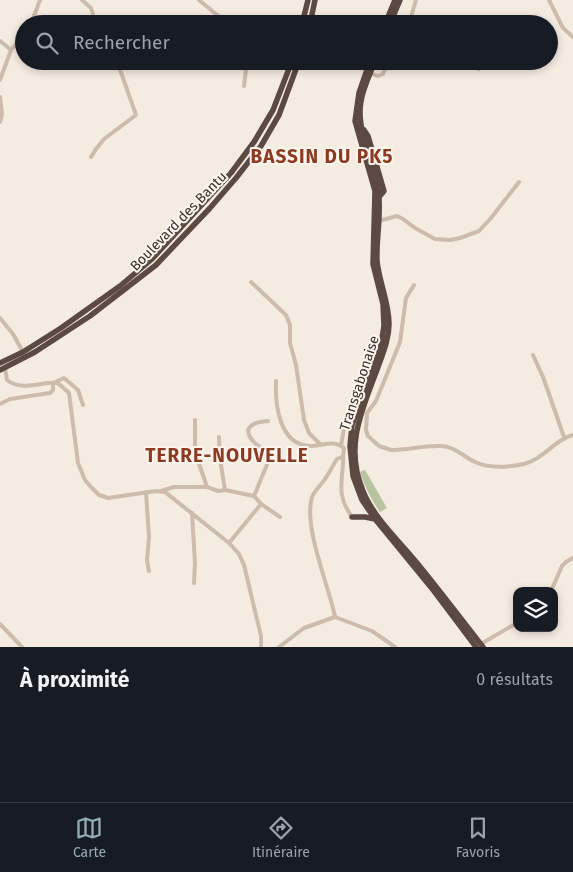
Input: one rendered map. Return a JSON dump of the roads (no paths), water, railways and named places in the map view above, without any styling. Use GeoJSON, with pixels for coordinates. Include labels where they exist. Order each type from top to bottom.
{"type":"FeatureCollection","features":[{"type":"Feature","properties":{"kind":"highway"},"geometry":{"type":"LineString","coordinates":[[304,15],[308,0]]}},
{"type":"Feature","properties":{"kind":"highway"},"geometry":{"type":"LineString","coordinates":[[389,15],[395,0]]}},
{"type":"Feature","properties":{"kind":"highway"},"geometry":{"type":"LineString","coordinates":[[394,15],[400,0]]}},
{"type":"Feature","properties":{"kind":"highway"},"geometry":{"type":"LineString","coordinates":[[312,15],[315,1]]}},
{"type":"Feature","properties":{"kind":"highway","name":"Boulevard des Bantu"},"geometry":{"type":"LineString","coordinates":[[0,363],[23,352],[120,286],[152,259],[231,173],[254,142],[273,110],[289,70]]}},
{"type":"Feature","properties":{"kind":"highway","name":"Boulevard des Bantu"},"geometry":{"type":"LineString","coordinates":[[3,369],[36,352],[90,316],[156,265],[210,208],[261,146],[279,115],[296,70]]}},
{"type":"Feature","properties":{"kind":"highway","name":"Transgabonaise"},"geometry":{"type":"LineString","coordinates":[[367,70],[358,93],[356,121],[374,191],[373,264],[383,304],[384,326],[381,346],[351,432],[350,446],[353,476],[362,500],[374,519],[434,591],[476,647]]}},
{"type":"Feature","properties":{"kind":"highway","name":"Transgabonaise"},"geometry":{"type":"LineString","coordinates":[[372,70],[360,105],[362,128],[380,198],[378,265],[388,310],[388,336],[364,411],[356,426],[354,443],[357,471],[363,492],[384,524],[483,644]]}},
{"type":"Feature","properties":{"kind":"highway"},"geometry":{"type":"LineString","coordinates":[[352,517],[361,511],[362,500]]}},
{"type":"Feature","properties":{"kind":"highway"},"geometry":{"type":"LineString","coordinates":[[352,517],[374,519]]}},
{"type":"Feature","properties":{"kind":"street"},"geometry":{"type":"LineString","coordinates":[[34,15],[40,0]]}},
{"type":"Feature","properties":{"kind":"street"},"geometry":{"type":"LineString","coordinates":[[82,0],[90,8],[93,15]]}},
{"type":"Feature","properties":{"kind":"street"},"geometry":{"type":"LineString","coordinates":[[199,0],[217,15]]}},
{"type":"Feature","properties":{"kind":"street"},"geometry":{"type":"LineString","coordinates":[[412,15],[416,0]]}},
{"type":"Feature","properties":{"kind":"street"},"geometry":{"type":"LineString","coordinates":[[549,0],[556,15]]}},
{"type":"Feature","properties":{"kind":"street"},"geometry":{"type":"LineString","coordinates":[[558,18],[563,28],[573,37]]}},
{"type":"Feature","properties":{"kind":"street"},"geometry":{"type":"LineString","coordinates":[[0,42],[11,50]]}},
{"type":"Feature","properties":{"kind":"street"},"geometry":{"type":"LineString","coordinates":[[0,80],[11,50],[15,45]]}},
{"type":"Feature","properties":{"kind":"street"},"geometry":{"type":"LineString","coordinates":[[91,157],[104,139],[136,115],[120,70]]}},
{"type":"Feature","properties":{"kind":"street"},"geometry":{"type":"LineString","coordinates":[[244,86],[247,70]]}},
{"type":"Feature","properties":{"kind":"street"},"geometry":{"type":"LineString","coordinates":[[370,74],[378,76],[383,74],[385,70]]}},
{"type":"Feature","properties":{"kind":"street"},"geometry":{"type":"LineString","coordinates":[[0,97],[2,114],[0,122]]}},
{"type":"Feature","properties":{"kind":"street"},"geometry":{"type":"LineString","coordinates":[[379,221],[396,216],[403,218],[415,228],[435,239],[450,240],[460,238],[479,231],[519,182]]}},
{"type":"Feature","properties":{"kind":"street"},"geometry":{"type":"LineString","coordinates":[[251,282],[286,315],[290,325],[290,343],[296,365],[304,420],[309,433],[320,444]]}},
{"type":"Feature","properties":{"kind":"street"},"geometry":{"type":"LineString","coordinates":[[414,286],[406,298],[400,342],[376,401],[364,411],[368,436],[385,449],[398,450],[442,446],[455,450],[476,462],[490,466],[508,466],[532,462],[564,437],[573,435]]}},
{"type":"Feature","properties":{"kind":"street"},"geometry":{"type":"LineString","coordinates":[[0,318],[13,334],[23,352]]}},
{"type":"Feature","properties":{"kind":"street"},"geometry":{"type":"LineString","coordinates":[[533,355],[543,376],[564,437]]}},
{"type":"Feature","properties":{"kind":"street"},"geometry":{"type":"LineString","coordinates":[[3,369],[7,380],[12,384],[27,386],[58,383],[69,393],[78,463],[85,480],[99,495],[108,498],[161,491],[174,487],[207,486],[218,491],[225,490],[254,496],[261,504],[280,517]]}},
{"type":"Feature","properties":{"kind":"street"},"geometry":{"type":"LineString","coordinates":[[53,383],[64,378],[66,379],[78,390],[84,405]]}},
{"type":"Feature","properties":{"kind":"street"},"geometry":{"type":"LineString","coordinates":[[0,383],[7,380]]}},
{"type":"Feature","properties":{"kind":"street"},"geometry":{"type":"LineString","coordinates":[[276,381],[276,401],[283,426],[298,444],[341,446]]}},
{"type":"Feature","properties":{"kind":"street"},"geometry":{"type":"LineString","coordinates":[[0,404],[10,400],[50,393],[53,390],[53,383]]}},
{"type":"Feature","properties":{"kind":"street"},"geometry":{"type":"LineString","coordinates":[[195,420],[195,452],[207,486]]}},
{"type":"Feature","properties":{"kind":"street"},"geometry":{"type":"LineString","coordinates":[[254,496],[271,454],[254,443],[250,438],[248,430],[255,423],[268,421]]}},
{"type":"Feature","properties":{"kind":"street"},"geometry":{"type":"LineString","coordinates":[[345,422],[341,446],[344,448],[341,493],[343,503],[352,517]]}},
{"type":"Feature","properties":{"kind":"street"},"geometry":{"type":"LineString","coordinates":[[219,437],[225,490]]}},
{"type":"Feature","properties":{"kind":"street"},"geometry":{"type":"LineString","coordinates":[[335,617],[313,535],[310,507],[316,491],[337,459],[342,457]]}},
{"type":"Feature","properties":{"kind":"street"},"geometry":{"type":"LineString","coordinates":[[161,491],[168,494],[192,513],[229,543],[239,554],[244,566],[261,647]]}},
{"type":"Feature","properties":{"kind":"street"},"geometry":{"type":"LineString","coordinates":[[146,492],[147,562],[149,571]]}},
{"type":"Feature","properties":{"kind":"street"},"geometry":{"type":"LineString","coordinates":[[229,543],[261,504]]}},
{"type":"Feature","properties":{"kind":"street"},"geometry":{"type":"LineString","coordinates":[[192,513],[195,563],[194,583]]}},
{"type":"Feature","properties":{"kind":"street"},"geometry":{"type":"LineString","coordinates":[[553,587],[562,566],[566,562],[572,561]]}},
{"type":"Feature","properties":{"kind":"street"},"geometry":{"type":"LineString","coordinates":[[279,647],[304,628],[335,617],[372,631],[395,647]]}},
{"type":"Feature","properties":{"kind":"street"},"geometry":{"type":"LineString","coordinates":[[0,624],[22,647]]}},
{"type":"Feature","properties":{"kind":"street"},"geometry":{"type":"LineString","coordinates":[[483,644],[513,625]]}},
{"type":"Feature","properties":{"kind":"district","name":"BASSIN DU PK5"},"geometry":{"type":"Point","coordinates":[322,156]}},
{"type":"Feature","properties":{"kind":"district","name":"TERRE-NOUVELLE"},"geometry":{"type":"Point","coordinates":[227,455]}}]}
